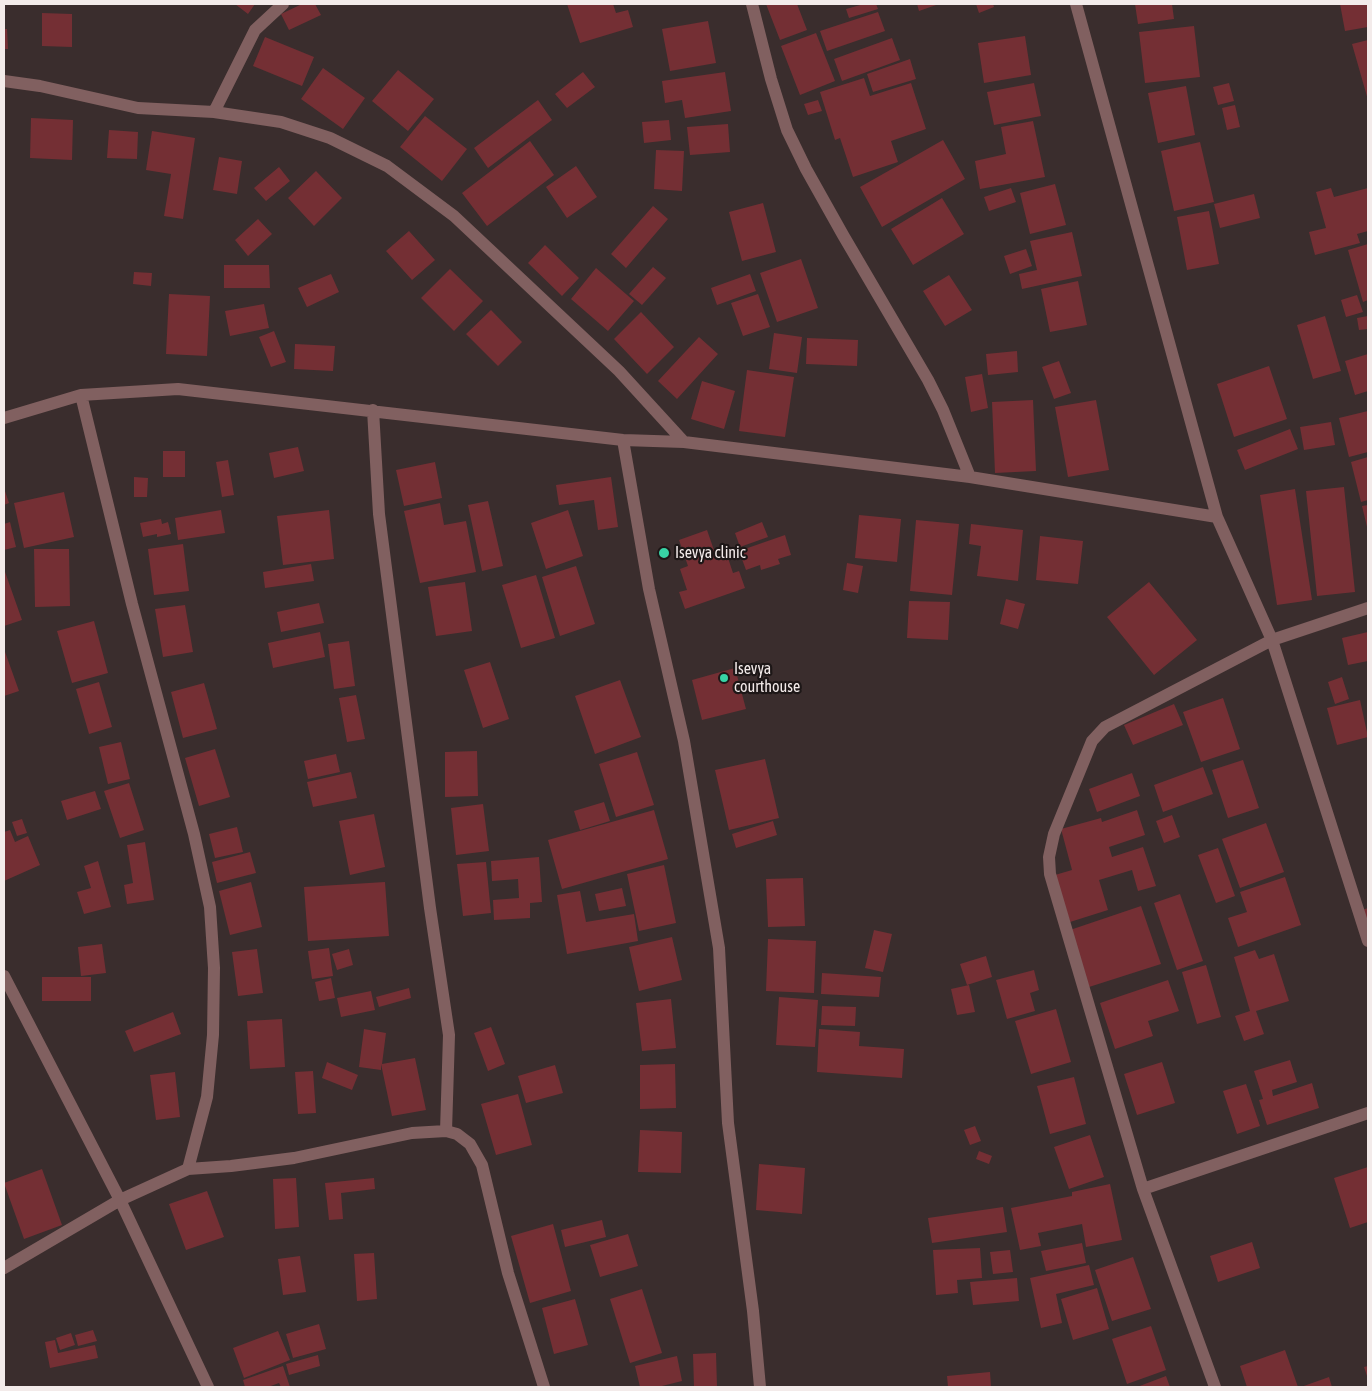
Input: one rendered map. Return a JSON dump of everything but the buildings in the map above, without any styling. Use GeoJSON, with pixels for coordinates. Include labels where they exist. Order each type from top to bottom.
{"type":"FeatureCollection","features":[{"type":"Feature","properties":{"kind":"street"},"geometry":{"type":"LineString","coordinates":[[752,4],[771,79],[787,130],[806,169],[843,235],[928,380],[943,410],[970,477]]}},
{"type":"Feature","properties":{"kind":"street"},"geometry":{"type":"LineString","coordinates":[[1076,4],[1217,517],[1272,640],[1368,941]]}},
{"type":"Feature","properties":{"kind":"street"},"geometry":{"type":"LineString","coordinates":[[214,112],[255,30],[280,5]]}},
{"type":"Feature","properties":{"kind":"street"},"geometry":{"type":"LineString","coordinates":[[4,81],[40,86],[138,108],[214,112],[281,122],[330,138],[387,166],[454,216],[619,371],[684,442]]}},
{"type":"Feature","properties":{"kind":"street"},"geometry":{"type":"LineString","coordinates":[[4,418],[81,396],[178,389],[623,440],[684,442],[970,477],[1217,517]]}},
{"type":"Feature","properties":{"kind":"street"},"geometry":{"type":"LineString","coordinates":[[81,396],[130,595],[194,834],[210,907],[214,968],[213,1035],[207,1097],[188,1169]]}},
{"type":"Feature","properties":{"kind":"street"},"geometry":{"type":"LineString","coordinates":[[373,410],[379,514],[430,908],[449,1035],[446,1131]]}},
{"type":"Feature","properties":{"kind":"street"},"geometry":{"type":"LineString","coordinates":[[623,440],[649,589],[684,741],[719,948],[728,1123],[753,1311],[760,1387]]}},
{"type":"Feature","properties":{"kind":"street"},"geometry":{"type":"LineString","coordinates":[[1215,1387],[1143,1189],[1050,874],[1049,857],[1054,834],[1092,741],[1104,727],[1272,640],[1368,608]]}},
{"type":"Feature","properties":{"kind":"street"},"geometry":{"type":"LineString","coordinates":[[4,976],[120,1200],[208,1387]]}},
{"type":"Feature","properties":{"kind":"street"},"geometry":{"type":"LineString","coordinates":[[1143,1189],[1368,1113]]}},
{"type":"Feature","properties":{"kind":"street"},"geometry":{"type":"LineString","coordinates":[[4,1268],[120,1200],[188,1169],[294,1158],[412,1133],[446,1131],[457,1134],[470,1144],[482,1165],[508,1273],[544,1387]]}},
{"type":"Feature","properties":{"kind":"place","name":"Isevya clinic"},"geometry":{"type":"Point","coordinates":[664,553]}},
{"type":"Feature","properties":{"kind":"place","name":"Isevya courthouse"},"geometry":{"type":"Point","coordinates":[724,678]}}]}
